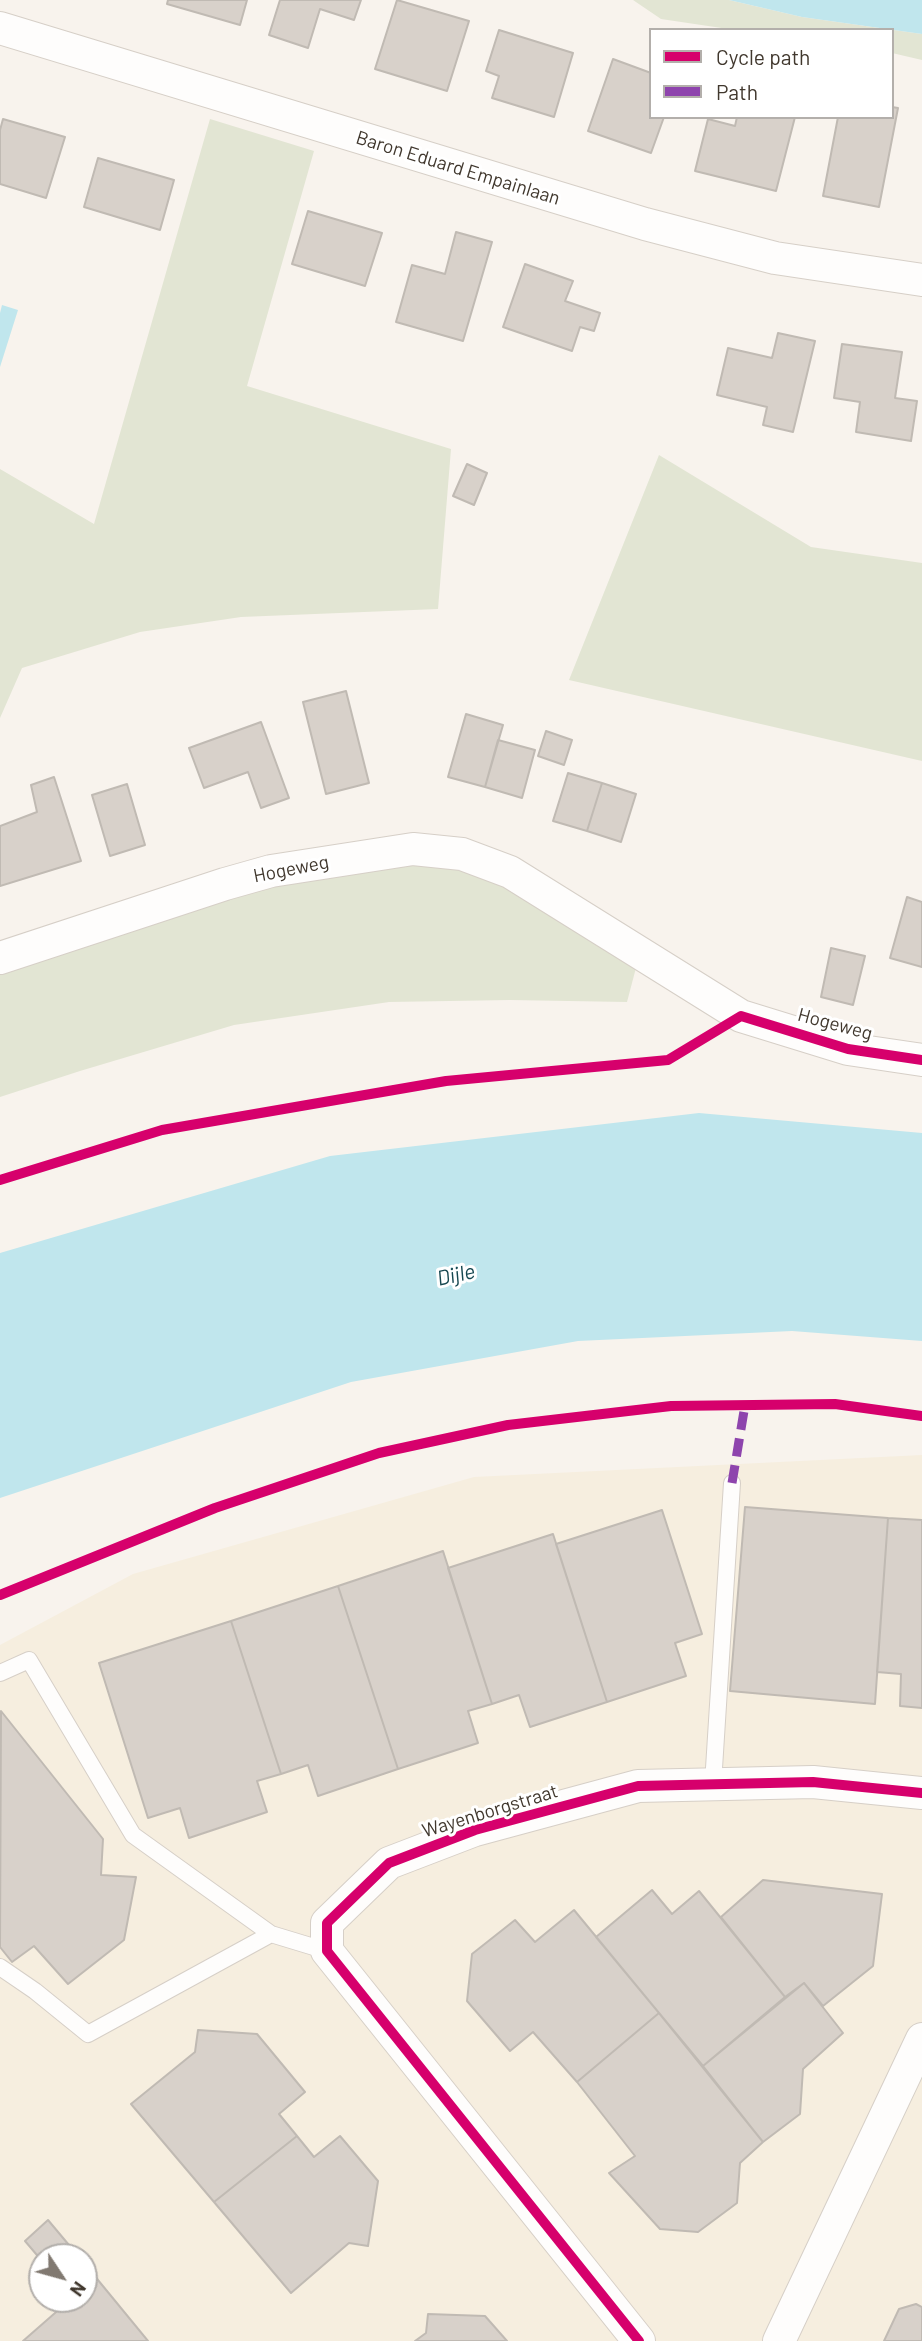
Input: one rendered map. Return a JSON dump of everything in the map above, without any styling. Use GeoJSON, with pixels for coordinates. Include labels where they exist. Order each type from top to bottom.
{"type":"FeatureCollection","features":[{"type":"Feature","properties":{"kind":"street","name":"Baron Eduard Empainlaan"},"geometry":{"type":"LineString","coordinates":[[0,28],[645,225],[775,258],[922,280]]}},
{"type":"Feature","properties":{"kind":"street","name":"Hogeweg"},"geometry":{"type":"LineString","coordinates":[[0,958],[271,871],[413,849],[462,854],[510,872],[741,1016],[848,1049],[922,1060]]}},
{"type":"Feature","properties":{"kind":"street","name":"Wayenborgstraat"},"geometry":{"type":"LineString","coordinates":[[327,1951],[327,1923],[389,1863],[475,1830],[638,1786],[813,1782],[922,1794]]}},
{"type":"Feature","properties":{"kind":"street"},"geometry":{"type":"LineString","coordinates":[[327,1951],[639,2341]]}},
{"type":"Feature","properties":{"kind":"street"},"geometry":{"type":"LineString","coordinates":[[779,2341],[922,2039]]}},
{"type":"Feature","properties":{"kind":"lane"},"geometry":{"type":"LineString","coordinates":[[713,1784],[732,1483]]}},
{"type":"Feature","properties":{"kind":"lane"},"geometry":{"type":"LineString","coordinates":[[0,1674],[29,1660],[133,1835],[271,1934],[327,1951]]}},
{"type":"Feature","properties":{"kind":"lane"},"geometry":{"type":"LineString","coordinates":[[0,1967],[35,1991],[88,2034],[271,1934]]}},
{"type":"Feature","properties":{"kind":"shaded area"},"geometry":{"type":"Polygon","coordinates":[[[922,1455],[922,2341],[0,2341],[0,1645],[133,1574],[474,1477],[922,1455]]]}},
{"type":"Feature","properties":{"kind":"green space"},"geometry":{"type":"Polygon","coordinates":[[[633,0],[729,0],[802,17],[880,28],[722,28],[661,19],[633,0]]]}},
{"type":"Feature","properties":{"kind":"green space"},"geometry":{"type":"Polygon","coordinates":[[[894,30],[922,34],[922,60],[894,53],[894,30]]]}},
{"type":"Feature","properties":{"kind":"green space"},"geometry":{"type":"Polygon","coordinates":[[[210,119],[314,151],[247,386],[451,449],[438,609],[241,617],[140,632],[22,668],[0,718],[0,469],[94,524],[210,119]]]}},
{"type":"Feature","properties":{"kind":"green space"},"geometry":{"type":"Polygon","coordinates":[[[659,455],[811,547],[922,563],[922,761],[569,680],[659,455]]]}},
{"type":"Feature","properties":{"kind":"green space"},"geometry":{"type":"Polygon","coordinates":[[[444,862],[509,884],[637,964],[627,1002],[389,1002],[234,1025],[0,1097],[0,971],[233,893],[382,864],[444,862]]]}},
{"type":"Feature","properties":{"kind":"water"},"geometry":{"type":"Polygon","coordinates":[[[729,0],[922,0],[922,34],[894,28],[802,17],[729,0]]]}},
{"type":"Feature","properties":{"kind":"water"},"geometry":{"type":"Polygon","coordinates":[[[2,305],[18,310],[0,367],[0,313],[2,305]]]}},
{"type":"Feature","properties":{"kind":"water","name":"Dijle"},"geometry":{"type":"Polygon","coordinates":[[[699,1113],[922,1133],[922,1341],[792,1331],[578,1341],[351,1382],[0,1498],[0,1253],[330,1156],[699,1113]]]}},
{"type":"Feature","properties":{"kind":"building"},"geometry":{"type":"Polygon","coordinates":[[[168,0],[247,0],[240,25],[167,4],[168,0]]]}},
{"type":"Feature","properties":{"kind":"building"},"geometry":{"type":"Polygon","coordinates":[[[280,0],[361,0],[354,20],[320,9],[308,48],[269,35],[280,0]]]}},
{"type":"Feature","properties":{"kind":"building"},"geometry":{"type":"Polygon","coordinates":[[[397,0],[469,21],[447,91],[375,69],[397,0]]]}},
{"type":"Feature","properties":{"kind":"building"},"geometry":{"type":"Polygon","coordinates":[[[499,30],[573,53],[554,117],[492,98],[499,76],[486,71],[499,30]]]}},
{"type":"Feature","properties":{"kind":"building"},"geometry":{"type":"Polygon","coordinates":[[[613,59],[649,72],[649,119],[663,119],[651,153],[588,131],[613,59]]]}},
{"type":"Feature","properties":{"kind":"building"},"geometry":{"type":"Polygon","coordinates":[[[894,107],[898,108],[879,207],[823,196],[838,119],[894,119],[894,107]]]}},
{"type":"Feature","properties":{"kind":"building"},"geometry":{"type":"Polygon","coordinates":[[[3,119],[65,137],[46,198],[0,184],[0,130],[3,119]]]}},
{"type":"Feature","properties":{"kind":"building"},"geometry":{"type":"Polygon","coordinates":[[[708,119],[735,126],[737,119],[794,119],[776,191],[695,171],[708,119]]]}},
{"type":"Feature","properties":{"kind":"building"},"geometry":{"type":"Polygon","coordinates":[[[98,158],[174,180],[160,230],[84,207],[98,158]]]}},
{"type":"Feature","properties":{"kind":"building"},"geometry":{"type":"Polygon","coordinates":[[[308,211],[382,233],[365,286],[292,264],[308,211]]]}},
{"type":"Feature","properties":{"kind":"building"},"geometry":{"type":"Polygon","coordinates":[[[456,232],[492,242],[463,341],[396,322],[412,265],[445,274],[456,232]]]}},
{"type":"Feature","properties":{"kind":"building"},"geometry":{"type":"Polygon","coordinates":[[[525,264],[573,281],[565,301],[600,313],[594,331],[580,327],[572,351],[503,327],[525,264]]]}},
{"type":"Feature","properties":{"kind":"building"},"geometry":{"type":"Polygon","coordinates":[[[778,333],[815,341],[793,432],[763,425],[767,407],[717,395],[728,348],[772,358],[778,333]]]}},
{"type":"Feature","properties":{"kind":"building"},"geometry":{"type":"Polygon","coordinates":[[[842,344],[902,352],[895,398],[917,401],[911,441],[856,432],[860,402],[834,398],[842,344]]]}},
{"type":"Feature","properties":{"kind":"building"},"geometry":{"type":"Polygon","coordinates":[[[467,464],[487,473],[474,505],[453,496],[467,464]]]}},
{"type":"Feature","properties":{"kind":"building"},"geometry":{"type":"Polygon","coordinates":[[[346,691],[369,783],[326,794],[303,702],[346,691]]]}},
{"type":"Feature","properties":{"kind":"building"},"geometry":{"type":"Polygon","coordinates":[[[466,714],[503,725],[485,787],[448,777],[466,714]]]}},
{"type":"Feature","properties":{"kind":"building"},"geometry":{"type":"Polygon","coordinates":[[[261,722],[289,798],[261,808],[248,772],[204,788],[189,748],[261,722]]]}},
{"type":"Feature","properties":{"kind":"building"},"geometry":{"type":"Polygon","coordinates":[[[546,731],[572,740],[564,765],[538,756],[546,731]]]}},
{"type":"Feature","properties":{"kind":"building"},"geometry":{"type":"Polygon","coordinates":[[[498,740],[535,750],[522,798],[485,787],[498,740]]]}},
{"type":"Feature","properties":{"kind":"building"},"geometry":{"type":"Polygon","coordinates":[[[568,773],[602,783],[587,831],[553,821],[568,773]]]}},
{"type":"Feature","properties":{"kind":"building"},"geometry":{"type":"Polygon","coordinates":[[[54,777],[81,861],[0,886],[0,826],[37,812],[31,785],[54,777]]]}},
{"type":"Feature","properties":{"kind":"building"},"geometry":{"type":"Polygon","coordinates":[[[602,783],[636,794],[621,842],[587,831],[602,783]]]}},
{"type":"Feature","properties":{"kind":"building"},"geometry":{"type":"Polygon","coordinates":[[[127,784],[145,845],[110,856],[92,795],[127,784]]]}},
{"type":"Feature","properties":{"kind":"building"},"geometry":{"type":"Polygon","coordinates":[[[907,897],[922,902],[922,967],[890,958],[907,897]]]}},
{"type":"Feature","properties":{"kind":"building"},"geometry":{"type":"Polygon","coordinates":[[[831,948],[865,956],[853,1005],[821,997],[831,948]]]}},
{"type":"Feature","properties":{"kind":"building"},"geometry":{"type":"Polygon","coordinates":[[[745,1507],[888,1518],[875,1704],[730,1691],[745,1507]]]}},
{"type":"Feature","properties":{"kind":"building"},"geometry":{"type":"Polygon","coordinates":[[[662,1510],[702,1634],[675,1643],[686,1676],[607,1702],[556,1544],[662,1510]]]}},
{"type":"Feature","properties":{"kind":"building"},"geometry":{"type":"Polygon","coordinates":[[[888,1518],[922,1520],[922,1708],[900,1706],[901,1674],[877,1672],[888,1518]]]}},
{"type":"Feature","properties":{"kind":"building"},"geometry":{"type":"Polygon","coordinates":[[[553,1534],[607,1702],[530,1727],[519,1695],[492,1704],[448,1568],[553,1534]]]}},
{"type":"Feature","properties":{"kind":"building"},"geometry":{"type":"Polygon","coordinates":[[[443,1551],[492,1704],[468,1711],[478,1743],[398,1769],[338,1586],[443,1551]]]}},
{"type":"Feature","properties":{"kind":"building"},"geometry":{"type":"Polygon","coordinates":[[[338,1586],[398,1769],[318,1796],[308,1765],[281,1774],[231,1621],[338,1586]]]}},
{"type":"Feature","properties":{"kind":"building"},"geometry":{"type":"Polygon","coordinates":[[[231,1621],[281,1774],[257,1781],[267,1812],[189,1838],[180,1808],[148,1818],[99,1663],[231,1621]]]}},
{"type":"Feature","properties":{"kind":"building"},"geometry":{"type":"Polygon","coordinates":[[[1,1711],[103,1839],[101,1875],[136,1877],[124,1940],[68,1984],[34,1946],[12,1962],[0,1947],[1,1711]]]}},
{"type":"Feature","properties":{"kind":"building"},"geometry":{"type":"Polygon","coordinates":[[[763,1880],[882,1894],[873,1966],[823,2006],[804,1983],[785,1997],[721,1917],[763,1880]]]}},
{"type":"Feature","properties":{"kind":"building"},"geometry":{"type":"Polygon","coordinates":[[[652,1890],[672,1914],[699,1891],[785,1997],[703,2066],[596,1937],[652,1890]]]}},
{"type":"Feature","properties":{"kind":"building"},"geometry":{"type":"Polygon","coordinates":[[[574,1910],[659,2013],[577,2082],[533,2032],[510,2051],[467,2001],[472,1954],[515,1920],[535,1942],[574,1910]]]}},
{"type":"Feature","properties":{"kind":"building"},"geometry":{"type":"Polygon","coordinates":[[[804,1983],[843,2033],[803,2069],[800,2114],[763,2142],[703,2066],[804,1983]]]}},
{"type":"Feature","properties":{"kind":"building"},"geometry":{"type":"Polygon","coordinates":[[[659,2013],[763,2142],[740,2163],[737,2203],[698,2232],[660,2229],[609,2173],[635,2156],[577,2082],[659,2013]]]}},
{"type":"Feature","properties":{"kind":"building"},"geometry":{"type":"Polygon","coordinates":[[[198,2030],[257,2034],[305,2092],[279,2114],[297,2136],[214,2202],[131,2104],[195,2052],[198,2030]]]}},
{"type":"Feature","properties":{"kind":"building"},"geometry":{"type":"Polygon","coordinates":[[[297,2136],[314,2157],[340,2136],[378,2181],[368,2246],[349,2243],[291,2293],[214,2202],[297,2136]]]}},
{"type":"Feature","properties":{"kind":"building"},"geometry":{"type":"Polygon","coordinates":[[[48,2220],[67,2243],[28,2245],[25,2241],[48,2220]]]}},
{"type":"Feature","properties":{"kind":"building"},"geometry":{"type":"Polygon","coordinates":[[[98,2280],[148,2341],[23,2341],[55,2313],[98,2313],[98,2280]]]}},
{"type":"Feature","properties":{"kind":"building"},"geometry":{"type":"Polygon","coordinates":[[[916,2304],[922,2307],[922,2341],[884,2341],[899,2309],[916,2304]]]}},
{"type":"Feature","properties":{"kind":"building"},"geometry":{"type":"Polygon","coordinates":[[[428,2314],[485,2316],[507,2341],[415,2341],[426,2333],[428,2314]]]}},
{"type":"Feature","properties":{"kind":"marked path"},"geometry":{"type":"LineString","coordinates":[[732,1483],[745,1405]]}},
{"type":"Feature","properties":{"kind":"cycle path"},"geometry":{"type":"LineString","coordinates":[[0,1180],[162,1130],[446,1081],[668,1060],[741,1016],[848,1049],[922,1060]]}},
{"type":"Feature","properties":{"kind":"cycle path"},"geometry":{"type":"LineString","coordinates":[[0,1595],[215,1508],[379,1453],[508,1425],[671,1406],[835,1404],[922,1416]]}},
{"type":"Feature","properties":{"kind":"cycle path"},"geometry":{"type":"LineString","coordinates":[[639,2341],[327,1951],[327,1923],[389,1863],[475,1830],[638,1786],[813,1782],[922,1793]]}}]}
